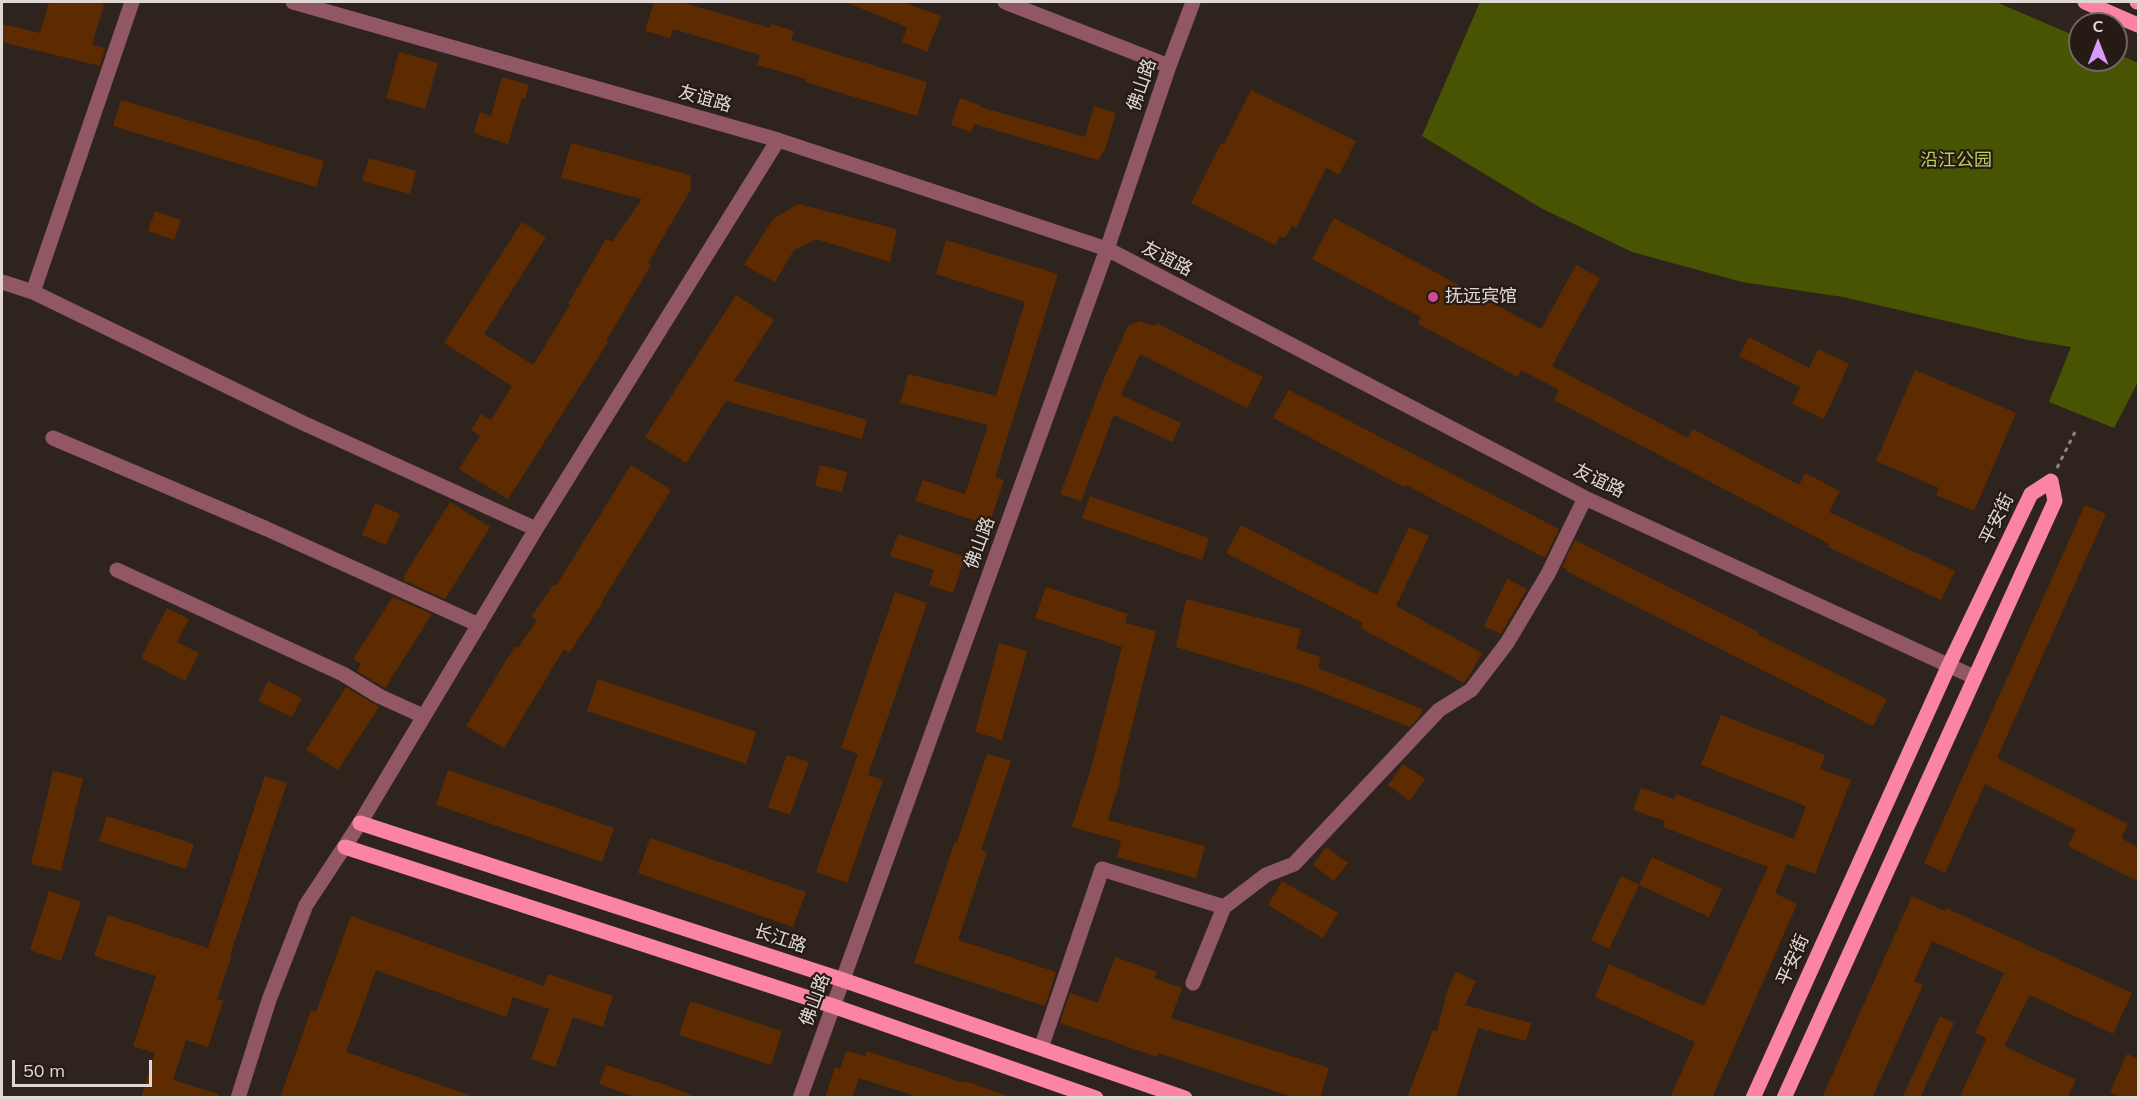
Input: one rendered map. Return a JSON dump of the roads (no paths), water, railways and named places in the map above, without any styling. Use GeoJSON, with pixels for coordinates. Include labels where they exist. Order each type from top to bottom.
{"type":"FeatureCollection","features":[{"type":"Feature","properties":{"kind":"main road"},"geometry":{"type":"LineString","coordinates":[[2085,2],[2139,25]]}},
{"type":"Feature","properties":{"kind":"main road","name":"平安街"},"geometry":{"type":"LineString","coordinates":[[1753,1098],[1949,665],[2031,494],[2051,481],[2055,501],[1974,677]]}},
{"type":"Feature","properties":{"kind":"main road"},"geometry":{"type":"LineString","coordinates":[[1784,1098],[1974,677]]}},
{"type":"Feature","properties":{"kind":"main road","name":"长江路"},"geometry":{"type":"LineString","coordinates":[[360,823],[843,980],[1185,1098]]}},
{"type":"Feature","properties":{"kind":"main road"},"geometry":{"type":"LineString","coordinates":[[345,847],[833,1006],[1096,1098]]}},
{"type":"Feature","properties":{"kind":"street"},"geometry":{"type":"LineString","coordinates":[[33,292],[132,2]]}},
{"type":"Feature","properties":{"kind":"street","name":"友谊路"},"geometry":{"type":"LineString","coordinates":[[293,2],[777,140],[1107,249],[1586,498],[1974,677]]}},
{"type":"Feature","properties":{"kind":"street"},"geometry":{"type":"LineString","coordinates":[[1005,2],[1169,66]]}},
{"type":"Feature","properties":{"kind":"street","name":"佛山路"},"geometry":{"type":"LineString","coordinates":[[801,1098],[1107,249],[1193,2]]}},
{"type":"Feature","properties":{"kind":"street"},"geometry":{"type":"LineString","coordinates":[[238,1098],[269,1000],[306,905],[360,823],[536,529],[777,140]]}},
{"type":"Feature","properties":{"kind":"street"},"geometry":{"type":"LineString","coordinates":[[2,282],[33,292],[303,423],[536,529]]}},
{"type":"Feature","properties":{"kind":"street"},"geometry":{"type":"LineString","coordinates":[[53,438],[267,529],[479,625]]}},
{"type":"Feature","properties":{"kind":"street"},"geometry":{"type":"LineString","coordinates":[[1193,983],[1224,907],[1266,875],[1294,864],[1439,710],[1471,690],[1507,643],[1531,604],[1586,498]]}},
{"type":"Feature","properties":{"kind":"street"},"geometry":{"type":"LineString","coordinates":[[117,570],[343,674],[379,696],[423,716]]}},
{"type":"Feature","properties":{"kind":"street"},"geometry":{"type":"LineString","coordinates":[[1041,1048],[1102,869],[1224,907]]}},
{"type":"Feature","properties":{"kind":"place","name":"抚远宾馆"},"geometry":{"type":"Point","coordinates":[1433,297]}},
{"type":"Feature","properties":{"kind":"park label","name":"沿江公园"},"geometry":{"type":"Point","coordinates":[1956,161]}}]}
